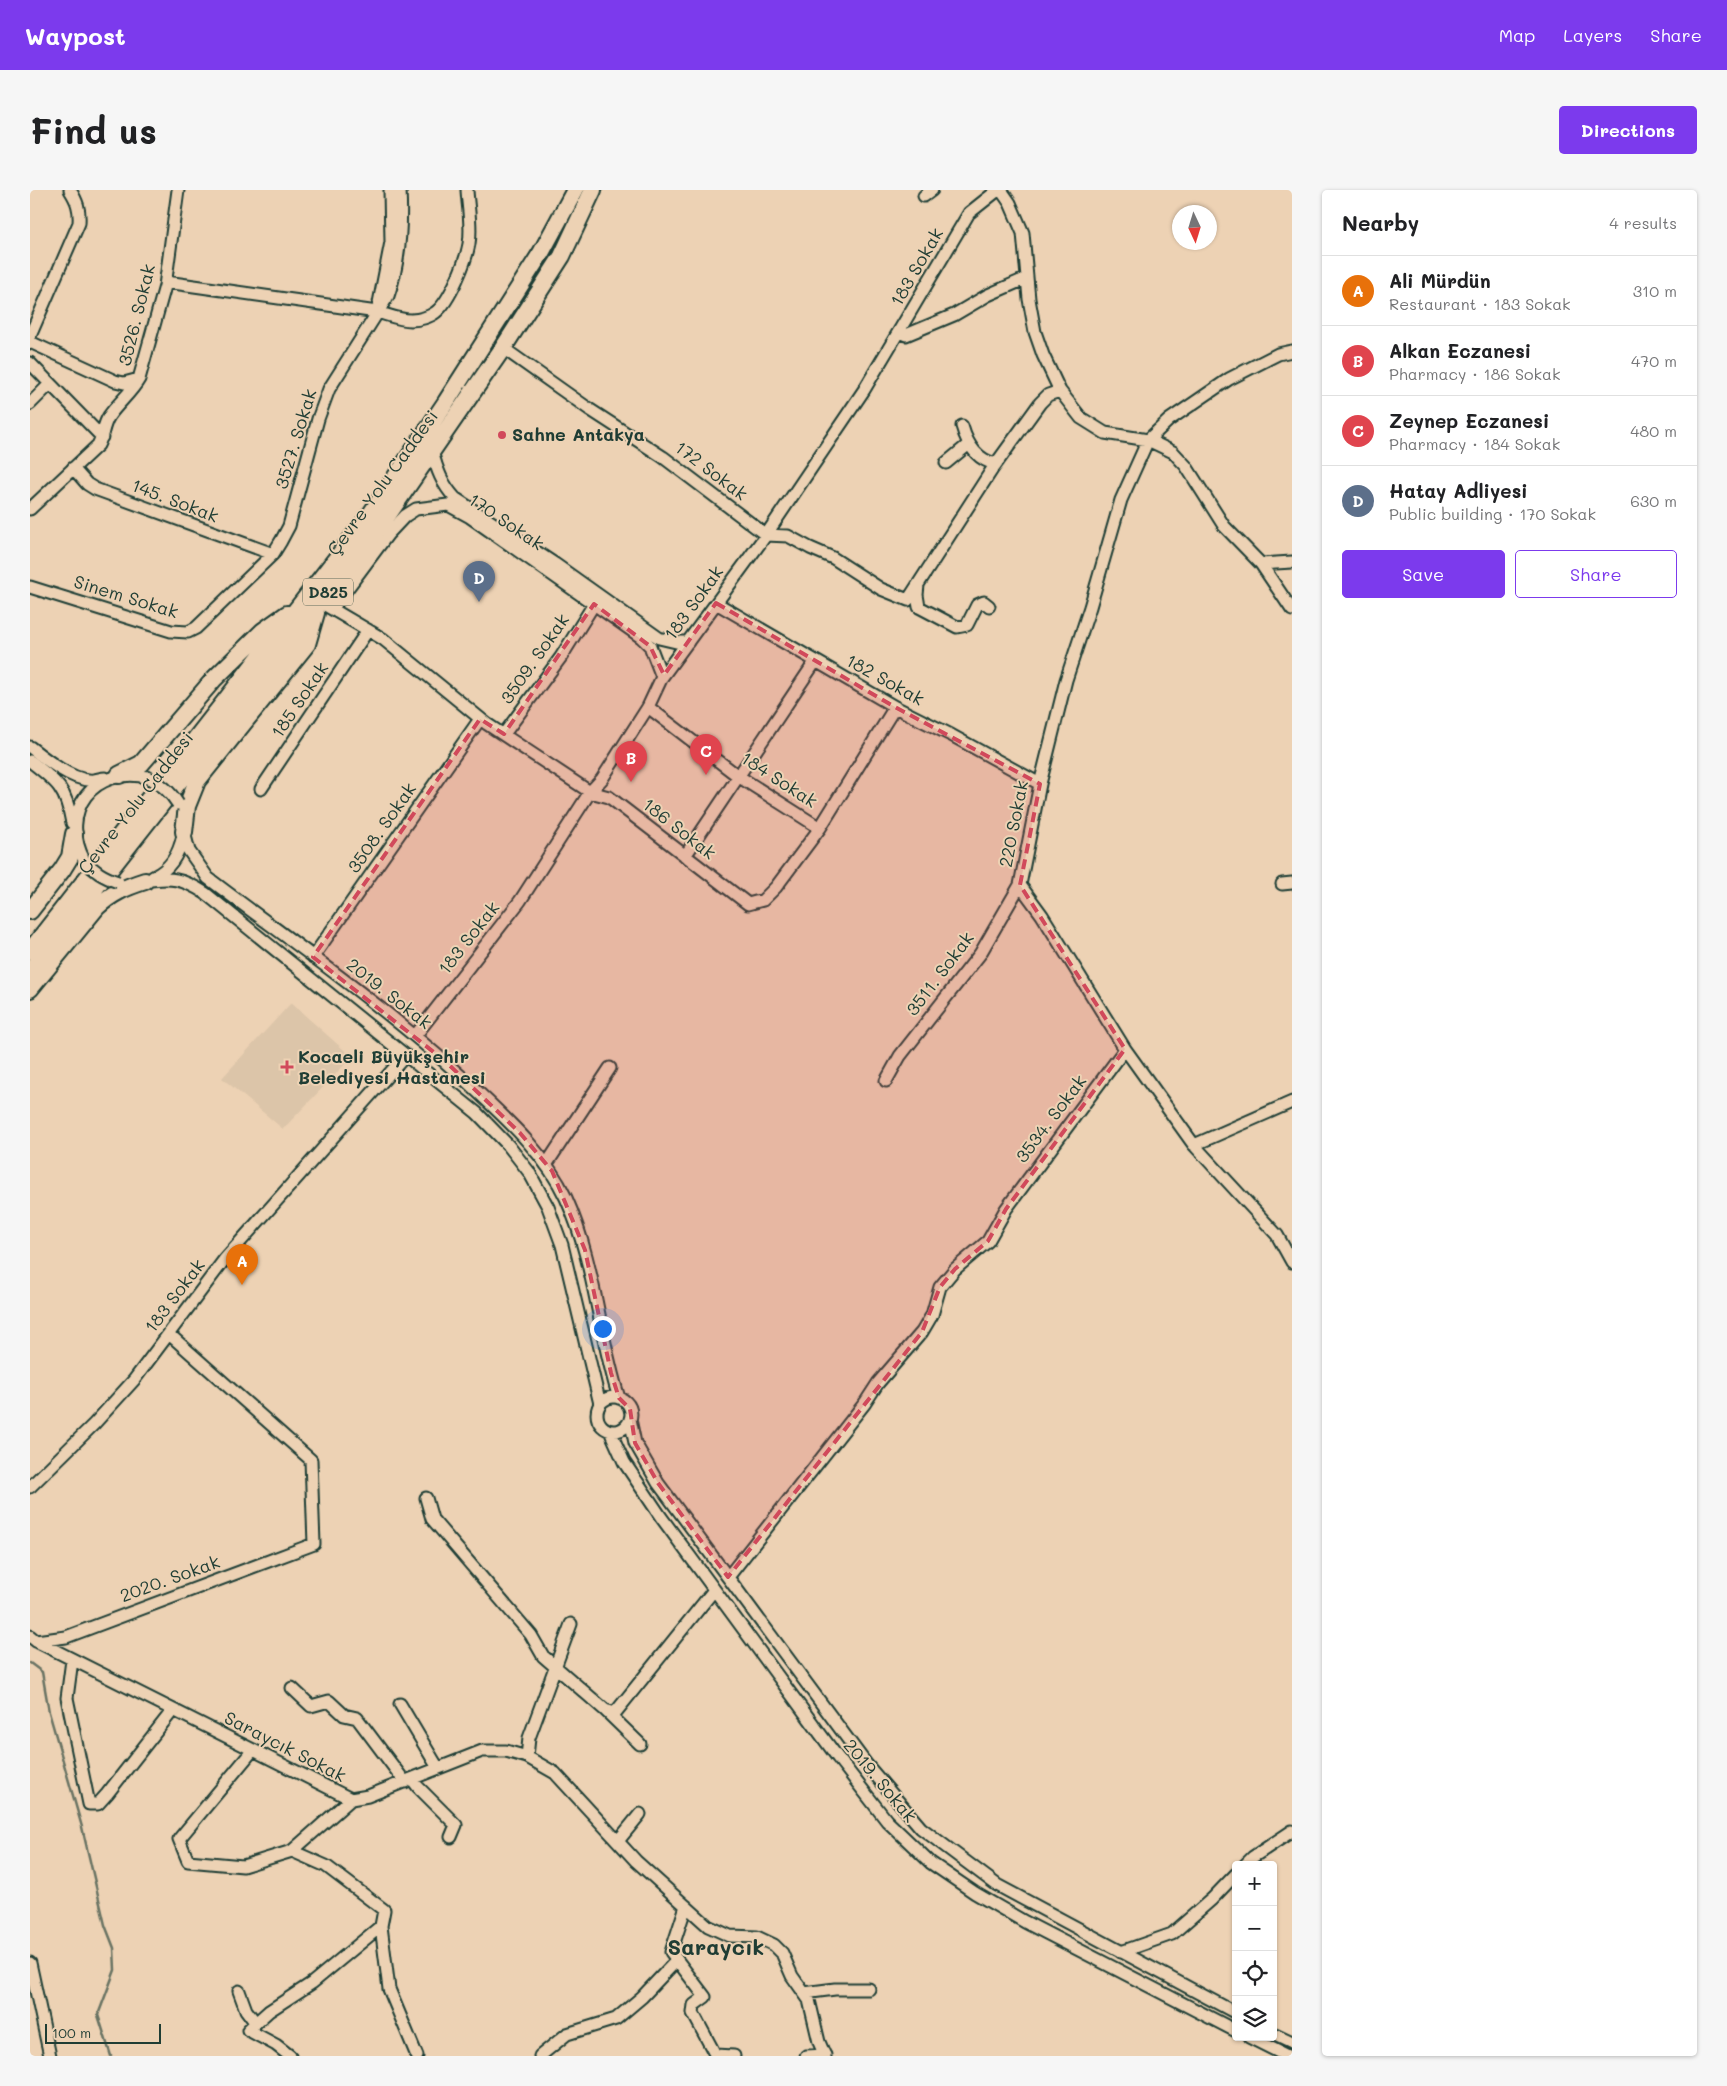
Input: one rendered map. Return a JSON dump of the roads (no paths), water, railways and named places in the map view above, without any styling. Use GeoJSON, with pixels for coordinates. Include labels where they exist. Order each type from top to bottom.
{"type":"FeatureCollection","features":[{"type":"Feature","properties":{"kind":"highway"},"geometry":{"type":"LineString","coordinates":[[541,253],[566,190]]}},
{"type":"Feature","properties":{"kind":"highway","name":"Çevre Yolu Caddesi"},"geometry":{"type":"LineString","coordinates":[[30,951],[368,518],[446,402],[541,253],[575,190]]}},
{"type":"Feature","properties":{"kind":"highway","name":"Çevre Yolu Caddesi"},"geometry":{"type":"LineString","coordinates":[[30,972],[326,606],[503,348],[562,256],[593,190]]}},
{"type":"Feature","properties":{"kind":"highway"},"geometry":{"type":"LineString","coordinates":[[562,256],[607,190]]}},
{"type":"Feature","properties":{"kind":"highway"},"geometry":{"type":"LineString","coordinates":[[119,775],[141,764],[214,679],[263,631],[301,604]]}},
{"type":"Feature","properties":{"kind":"highway"},"geometry":{"type":"LineString","coordinates":[[184,832],[187,806],[197,781],[306,644],[326,606]]}},
{"type":"Feature","properties":{"kind":"highway"},"geometry":{"type":"LineString","coordinates":[[30,911],[70,857],[74,834]]}},
{"type":"Feature","properties":{"kind":"highway"},"geometry":{"type":"LineString","coordinates":[[30,944],[86,879]]}},
{"type":"Feature","properties":{"kind":"highway"},"geometry":{"type":"LineString","coordinates":[[30,989],[97,907],[121,889],[145,881]]}},
{"type":"Feature","properties":{"kind":"street"},"geometry":{"type":"LineString","coordinates":[[30,336],[79,223],[80,212],[77,200],[70,190]]}},
{"type":"Feature","properties":{"kind":"street","name":"3526. Sokak"},"geometry":{"type":"LineString","coordinates":[[102,437],[104,425],[110,414],[134,389],[144,368],[166,282],[178,190]]}},
{"type":"Feature","properties":{"kind":"street","name":"3527. Sokak"},"geometry":{"type":"LineString","coordinates":[[377,312],[392,242],[390,190]]}},
{"type":"Feature","properties":{"kind":"street","name":"3527. Sokak"},"geometry":{"type":"LineString","coordinates":[[273,554],[288,526],[312,436],[329,389],[388,296],[397,264],[401,224],[400,190]]}},
{"type":"Feature","properties":{"kind":"street"},"geometry":{"type":"LineString","coordinates":[[166,282],[377,312],[410,320],[424,318],[436,312],[453,289],[469,245],[470,224],[467,190]]}},
{"type":"Feature","properties":{"kind":"street"},"geometry":{"type":"LineString","coordinates":[[999,190],[1010,203],[1022,233],[1036,332],[1043,355],[1060,392],[1081,418],[1105,433],[1148,440],[1164,446],[1180,458],[1224,526],[1261,564],[1292,610]]}},
{"type":"Feature","properties":{"kind":"street","name":"183 Sokak"},"geometry":{"type":"LineString","coordinates":[[415,1036],[520,901],[590,792],[602,779],[648,707],[662,677],[766,535],[864,390],[969,213],[999,190]]}},
{"type":"Feature","properties":{"kind":"street"},"geometry":{"type":"LineString","coordinates":[[899,332],[906,335],[954,315],[988,295],[1027,278]]}},
{"type":"Feature","properties":{"kind":"street"},"geometry":{"type":"LineString","coordinates":[[30,342],[115,380],[124,383],[139,379]]}},
{"type":"Feature","properties":{"kind":"street","name":"172 Sokak"},"geometry":{"type":"LineString","coordinates":[[503,348],[589,409],[663,457],[766,535]]}},
{"type":"Feature","properties":{"kind":"street"},"geometry":{"type":"LineString","coordinates":[[1148,440],[1169,420],[1229,379],[1278,354],[1292,352]]}},
{"type":"Feature","properties":{"kind":"street"},"geometry":{"type":"LineString","coordinates":[[30,363],[102,437],[98,445],[30,509]]}},
{"type":"Feature","properties":{"kind":"street"},"geometry":{"type":"LineString","coordinates":[[30,404],[50,384]]}},
{"type":"Feature","properties":{"kind":"street"},"geometry":{"type":"LineString","coordinates":[[766,535],[788,536],[833,558],[881,589],[908,600],[996,464],[1040,403],[1048,395],[1060,392]]}},
{"type":"Feature","properties":{"kind":"street"},"geometry":{"type":"LineString","coordinates":[[962,426],[968,444],[978,456],[986,462],[996,464]]}},
{"type":"Feature","properties":{"kind":"street","name":"220 Sokak"},"geometry":{"type":"LineString","coordinates":[[1148,440],[1116,513],[1090,607],[1066,680],[1040,784],[1020,885],[1042,915],[1124,1050],[1194,1146],[1277,1235],[1292,1262]]}},
{"type":"Feature","properties":{"kind":"street"},"geometry":{"type":"LineString","coordinates":[[946,463],[968,444]]}},
{"type":"Feature","properties":{"kind":"street","name":"170 Sokak"},"geometry":{"type":"LineString","coordinates":[[432,451],[438,474],[446,488],[456,498],[555,564],[659,638],[676,642],[688,642]]}},
{"type":"Feature","properties":{"kind":"street","name":"145. Sokak"},"geometry":{"type":"LineString","coordinates":[[73,468],[87,484],[95,489],[273,554]]}},
{"type":"Feature","properties":{"kind":"street","name":"170 Sokak"},"geometry":{"type":"LineString","coordinates":[[326,606],[405,516],[416,508],[448,505],[470,517],[641,637],[650,646],[662,677]]}},
{"type":"Feature","properties":{"kind":"street","name":"Sinem Sokak"},"geometry":{"type":"LineString","coordinates":[[30,586],[171,630],[188,632],[196,628],[273,554]]}},
{"type":"Feature","properties":{"kind":"street"},"geometry":{"type":"LineString","coordinates":[[1261,564],[1292,562]]}},
{"type":"Feature","properties":{"kind":"street"},"geometry":{"type":"LineString","coordinates":[[918,585],[919,607],[957,627],[967,625],[977,605],[984,602],[989,606]]}},
{"type":"Feature","properties":{"kind":"street","name":"182 Sokak"},"geometry":{"type":"LineString","coordinates":[[716,603],[895,707],[951,735],[1040,784]]}},
{"type":"Feature","properties":{"kind":"street","name":"3509. Sokak"},"geometry":{"type":"LineString","coordinates":[[504,734],[561,656],[594,604]]}},
{"type":"Feature","properties":{"kind":"street","name":"186 Sokak"},"geometry":{"type":"LineString","coordinates":[[326,606],[383,639],[480,718],[590,792],[609,797],[748,904],[763,900],[776,887],[820,828],[895,707]]}},
{"type":"Feature","properties":{"kind":"street","name":"185 Sokak"},"geometry":{"type":"LineString","coordinates":[[262,789],[368,630]]}},
{"type":"Feature","properties":{"kind":"street"},"geometry":{"type":"LineString","coordinates":[[685,856],[815,662]]}},
{"type":"Feature","properties":{"kind":"street","name":"184 Sokak"},"geometry":{"type":"LineString","coordinates":[[648,707],[738,776],[820,828]]}},
{"type":"Feature","properties":{"kind":"street","name":"3508. Sokak"},"geometry":{"type":"LineString","coordinates":[[313,957],[480,718]]}},
{"type":"Feature","properties":{"kind":"street"},"geometry":{"type":"LineString","coordinates":[[30,746],[56,766],[88,780],[133,774],[147,777],[160,783],[170,792],[178,804],[183,818],[184,832],[181,848],[173,863],[160,874],[145,881],[132,884],[105,878],[93,870],[84,860],[78,847],[68,800],[52,778],[30,761]]}},
{"type":"Feature","properties":{"kind":"street"},"geometry":{"type":"LineString","coordinates":[[74,834],[75,818],[81,803],[90,790],[103,780],[119,775]]}},
{"type":"Feature","properties":{"kind":"street","name":"2019. Sokak"},"geometry":{"type":"LineString","coordinates":[[184,832],[189,851],[208,878],[415,1036],[520,1133],[546,1165],[566,1198],[586,1250],[611,1373],[619,1398],[630,1409],[635,1443],[658,1483],[867,1765],[921,1828],[997,1885],[1232,2011]]}},
{"type":"Feature","properties":{"kind":"street","name":"2019. Sokak"},"geometry":{"type":"LineString","coordinates":[[145,881],[169,878],[196,887],[205,893],[477,1113],[508,1145],[529,1172],[548,1207],[562,1245],[600,1404],[597,1409],[598,1420],[604,1429],[610,1431],[630,1470],[661,1517],[838,1758],[887,1821],[931,1863],[975,1894],[1025,1922],[1232,2029]]}},
{"type":"Feature","properties":{"kind":"street","name":"3511. Sokak"},"geometry":{"type":"LineString","coordinates":[[886,1081],[900,1056],[980,954],[1020,885]]}},
{"type":"Feature","properties":{"kind":"street","name":"3534. Sokak"},"geometry":{"type":"LineString","coordinates":[[728,1577],[866,1403],[878,1383],[922,1332],[932,1314],[940,1287],[955,1269],[988,1241],[1006,1209],[1124,1050]]}},
{"type":"Feature","properties":{"kind":"street","name":"183 Sokak"},"geometry":{"type":"LineString","coordinates":[[30,1486],[94,1424],[134,1380],[224,1260],[405,1056]]}},
{"type":"Feature","properties":{"kind":"street"},"geometry":{"type":"LineString","coordinates":[[546,1165],[610,1068]]}},
{"type":"Feature","properties":{"kind":"street"},"geometry":{"type":"LineString","coordinates":[[1194,1146],[1292,1102]]}},
{"type":"Feature","properties":{"kind":"street","name":"2020. Sokak"},"geometry":{"type":"LineString","coordinates":[[33,1639],[66,1637],[314,1544],[311,1460],[169,1334]]}},
{"type":"Feature","properties":{"kind":"street"},"geometry":{"type":"LineString","coordinates":[[600,1404],[608,1398],[619,1398]]}},
{"type":"Feature","properties":{"kind":"street"},"geometry":{"type":"LineString","coordinates":[[610,1431],[620,1430],[628,1424],[630,1419]]}},
{"type":"Feature","properties":{"kind":"street"},"geometry":{"type":"LineString","coordinates":[[426,1498],[432,1519],[531,1635],[543,1656],[606,1710],[640,1744]]}},
{"type":"Feature","properties":{"kind":"street"},"geometry":{"type":"LineString","coordinates":[[606,1710],[615,1712],[714,1590]]}},
{"type":"Feature","properties":{"kind":"street"},"geometry":{"type":"LineString","coordinates":[[527,1757],[529,1738],[572,1624]]}},
{"type":"Feature","properties":{"kind":"street","name":"Saraycık Sokak"},"geometry":{"type":"LineString","coordinates":[[33,1639],[351,1799],[368,1796],[482,1751],[506,1751],[527,1757],[555,1774],[636,1861],[708,1926],[730,1936],[757,1937],[769,1941],[782,1953],[792,1976],[809,2000],[816,2033],[825,2056]]}},
{"type":"Feature","properties":{"kind":"street"},"geometry":{"type":"LineString","coordinates":[[72,1660],[67,1698],[89,1804],[98,1804],[107,1794],[173,1710]]}},
{"type":"Feature","properties":{"kind":"street"},"geometry":{"type":"LineString","coordinates":[[292,1688],[311,1706],[329,1702],[344,1715],[357,1718],[408,1780],[456,1825],[451,1838]]}},
{"type":"Feature","properties":{"kind":"street"},"geometry":{"type":"LineString","coordinates":[[400,1704],[438,1768]]}},
{"type":"Feature","properties":{"kind":"street"},"geometry":{"type":"LineString","coordinates":[[253,1750],[179,1839],[188,1861],[243,1866],[292,1851],[351,1799]]}},
{"type":"Feature","properties":{"kind":"street"},"geometry":{"type":"LineString","coordinates":[[618,1841],[640,1814]]}},
{"type":"Feature","properties":{"kind":"street"},"geometry":{"type":"LineString","coordinates":[[1249,1861],[1292,1831]]}},
{"type":"Feature","properties":{"kind":"street"},"geometry":{"type":"LineString","coordinates":[[292,1851],[326,1866],[384,1910],[381,1926],[389,1989],[417,2056]]}},
{"type":"Feature","properties":{"kind":"street"},"geometry":{"type":"LineString","coordinates":[[1121,1952],[1172,1934],[1212,1900],[1232,1878]]}},
{"type":"Feature","properties":{"kind":"street"},"geometry":{"type":"LineString","coordinates":[[686,1906],[671,1952],[705,1997],[694,2005],[693,2013],[716,2055],[734,2056]]}},
{"type":"Feature","properties":{"kind":"street"},"geometry":{"type":"LineString","coordinates":[[290,2056],[276,2045],[248,2030],[269,2011],[312,1983],[381,1926]]}},
{"type":"Feature","properties":{"kind":"street"},"geometry":{"type":"LineString","coordinates":[[540,2056],[567,2034],[616,2019],[642,1997],[677,1960]]}},
{"type":"Feature","properties":{"kind":"street"},"geometry":{"type":"LineString","coordinates":[[30,1963],[50,2056]]}},
{"type":"Feature","properties":{"kind":"street"},"geometry":{"type":"LineString","coordinates":[[804,1993],[835,1989],[869,1989]]}},
{"type":"Feature","properties":{"kind":"street"},"geometry":{"type":"LineString","coordinates":[[240,1991],[246,2010],[255,2022]]}},
{"type":"Feature","properties":{"kind":"street"},"geometry":{"type":"LineString","coordinates":[[1277,2035],[1292,2042]]}},
{"type":"Feature","properties":{"kind":"street"},"geometry":{"type":"LineString","coordinates":[[1257,2041],[1287,2056]]}},
{"type":"Feature","properties":{"kind":"street"},"geometry":{"type":"LineString","coordinates":[[806,2056],[825,2056]]}},
{"type":"Feature","properties":{"kind":"waterway"},"geometry":{"type":"LineString","coordinates":[[30,1663],[42,1672],[49,1712],[82,1827],[105,1925],[114,1948],[115,1970],[98,2015],[111,2056]]}},
{"type":"Feature","properties":{"kind":"place","name":"Sahne Antakya"},"geometry":{"type":"Point","coordinates":[502,435]}},
{"type":"Feature","properties":{"kind":"place","name":"Hatay Adliyesi"},"geometry":{"type":"Point","coordinates":[479,602]}},
{"type":"Feature","properties":{"kind":"place","name":"Zeynep Eczanesi"},"geometry":{"type":"Point","coordinates":[706,775]}},
{"type":"Feature","properties":{"kind":"place","name":"Alkan Eczanesi"},"geometry":{"type":"Point","coordinates":[631,782]}},
{"type":"Feature","properties":{"kind":"place","name":"Kocaeli Büyükşehir Belediyesi Hastanesi"},"geometry":{"type":"Point","coordinates":[287,1067]}},
{"type":"Feature","properties":{"kind":"place","name":"Ali Mürdün"},"geometry":{"type":"Point","coordinates":[242,1285]}},
{"type":"Feature","properties":{"kind":"district","name":"Saraycık"},"geometry":{"type":"Point","coordinates":[716,1947]}}]}
